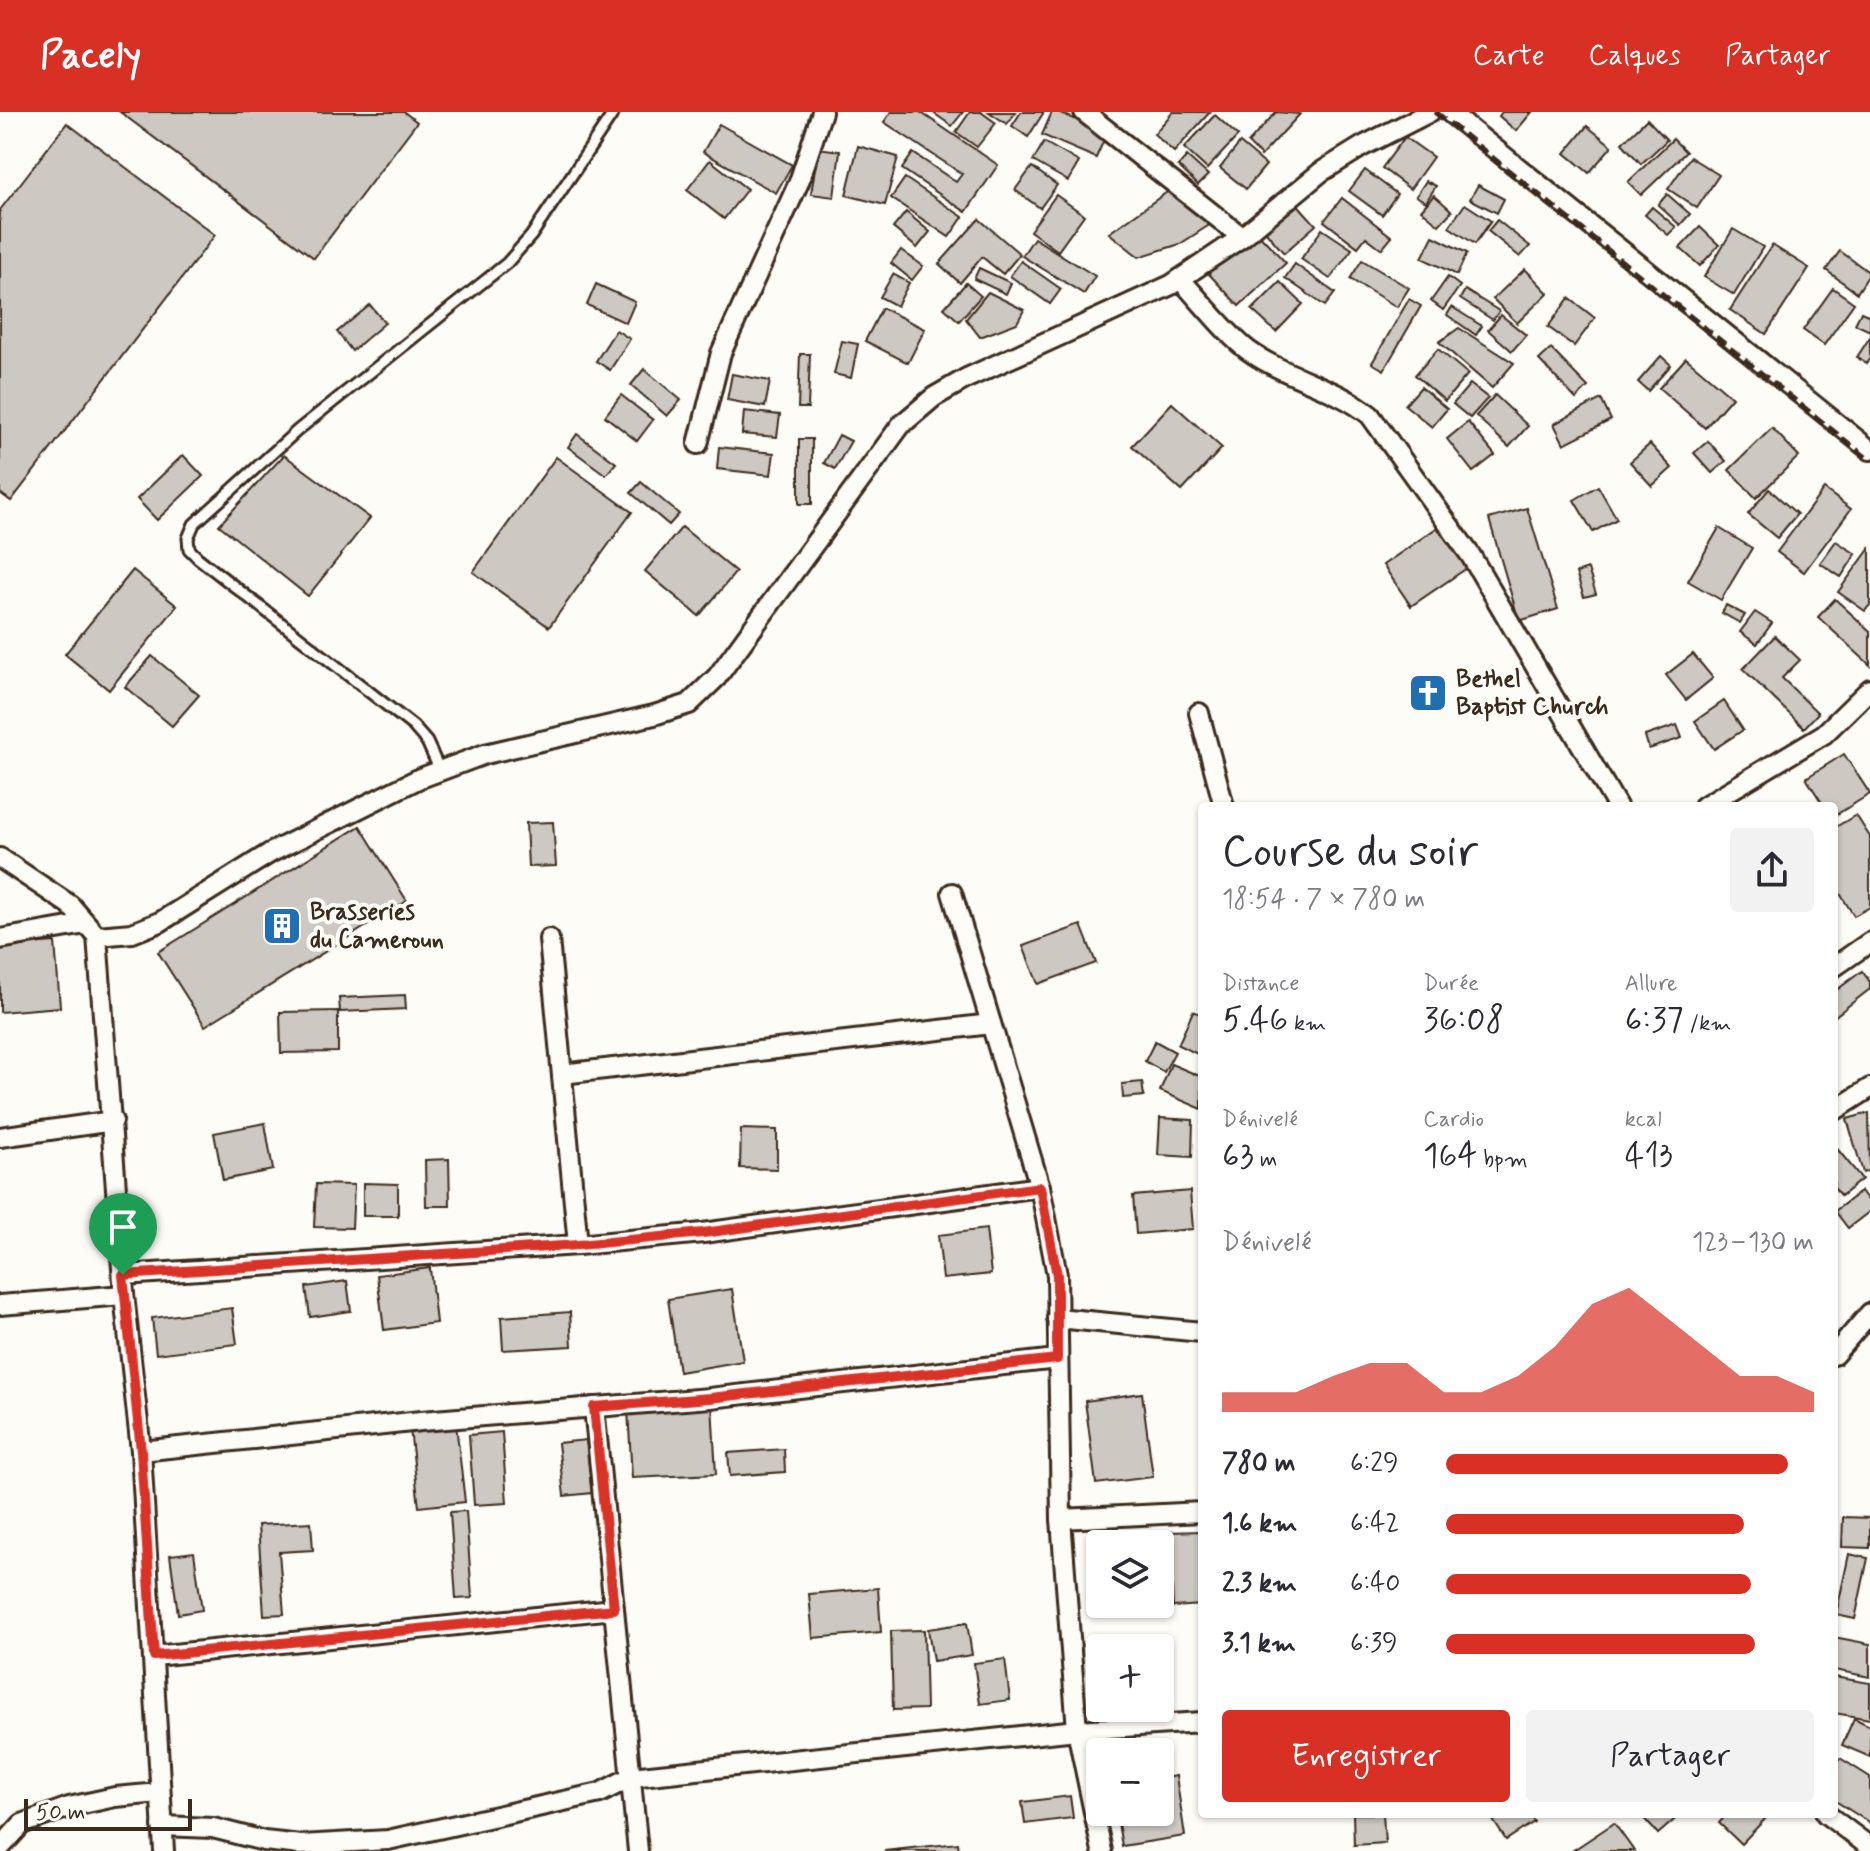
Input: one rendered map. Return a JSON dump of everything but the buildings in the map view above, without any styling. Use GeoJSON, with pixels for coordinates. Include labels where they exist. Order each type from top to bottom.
{"type":"FeatureCollection","features":[{"type":"Feature","properties":{"kind":"street"},"geometry":{"type":"LineString","coordinates":[[698,444],[721,353],[799,182],[822,112]]}},
{"type":"Feature","properties":{"kind":"street"},"geometry":{"type":"LineString","coordinates":[[1084,112],[1242,237]]}},
{"type":"Feature","properties":{"kind":"street"},"geometry":{"type":"LineString","coordinates":[[0,939],[92,930],[132,933],[160,922],[270,853],[440,771],[485,754],[689,704],[717,677],[901,425],[934,397],[967,378],[1180,279],[1242,237],[1321,172],[1363,146],[1430,112]]}},
{"type":"Feature","properties":{"kind":"street"},"geometry":{"type":"LineString","coordinates":[[1449,112],[1870,450]]}},
{"type":"Feature","properties":{"kind":"street"},"geometry":{"type":"LineString","coordinates":[[1180,279],[1248,350],[1353,401],[1370,415],[1471,556],[1615,802]]}},
{"type":"Feature","properties":{"kind":"street"},"geometry":{"type":"LineString","coordinates":[[1711,802],[1824,734],[1870,689]]}},
{"type":"Feature","properties":{"kind":"street"},"geometry":{"type":"LineString","coordinates":[[1199,713],[1223,802]]}},
{"type":"Feature","properties":{"kind":"street"},"geometry":{"type":"LineString","coordinates":[[0,858],[70,905],[92,930],[113,1121],[124,1295],[141,1451],[164,1851]]}},
{"type":"Feature","properties":{"kind":"street"},"geometry":{"type":"LineString","coordinates":[[952,893],[1040,1187],[1057,1275],[1061,1519],[1077,1730],[1102,1851]]}},
{"type":"Feature","properties":{"kind":"street"},"geometry":{"type":"LineString","coordinates":[[549,939],[578,1245]]}},
{"type":"Feature","properties":{"kind":"street"},"geometry":{"type":"LineString","coordinates":[[1838,964],[1870,942]]}},
{"type":"Feature","properties":{"kind":"street"},"geometry":{"type":"LineString","coordinates":[[562,1074],[991,1024]]}},
{"type":"Feature","properties":{"kind":"street"},"geometry":{"type":"LineString","coordinates":[[1838,1108],[1870,1088]]}},
{"type":"Feature","properties":{"kind":"street"},"geometry":{"type":"LineString","coordinates":[[0,1137],[113,1121]]}},
{"type":"Feature","properties":{"kind":"street"},"geometry":{"type":"LineString","coordinates":[[123,1275],[578,1245],[703,1233],[1040,1187]]}},
{"type":"Feature","properties":{"kind":"street"},"geometry":{"type":"LineString","coordinates":[[0,1305],[124,1295]]}},
{"type":"Feature","properties":{"kind":"street"},"geometry":{"type":"LineString","coordinates":[[1838,1350],[1870,1313]]}},
{"type":"Feature","properties":{"kind":"street"},"geometry":{"type":"LineString","coordinates":[[1057,1318],[1198,1332]]}},
{"type":"Feature","properties":{"kind":"street"},"geometry":{"type":"LineString","coordinates":[[141,1451],[421,1421],[725,1396],[1057,1359]]}},
{"type":"Feature","properties":{"kind":"street"},"geometry":{"type":"LineString","coordinates":[[594,1407],[638,1851]]}},
{"type":"Feature","properties":{"kind":"street"},"geometry":{"type":"LineString","coordinates":[[1061,1519],[1198,1512]]}},
{"type":"Feature","properties":{"kind":"street"},"geometry":{"type":"LineString","coordinates":[[154,1656],[614,1609]]}},
{"type":"Feature","properties":{"kind":"street"},"geometry":{"type":"LineString","coordinates":[[162,1826],[213,1828],[264,1841],[333,1847],[388,1840],[600,1793],[631,1777],[1077,1730],[1198,1722]]}},
{"type":"Feature","properties":{"kind":"street"},"geometry":{"type":"LineString","coordinates":[[0,1848],[22,1824],[69,1807],[115,1797],[160,1793]]}},
{"type":"Feature","properties":{"kind":"street"},"geometry":{"type":"LineString","coordinates":[[1831,1818],[1870,1847]]}},
{"type":"Feature","properties":{"kind":"lane"},"geometry":{"type":"LineString","coordinates":[[440,771],[427,742],[413,726],[198,558],[189,549],[188,538],[194,524],[298,430],[507,263],[531,236],[614,112]]}},
{"type":"Feature","properties":{"kind":"railway"},"geometry":{"type":"LineString","coordinates":[[1435,112],[1870,461]]}},
{"type":"Feature","properties":{"kind":"place","name":"Bethel Baptist Church"},"geometry":{"type":"Point","coordinates":[1428,693]}},
{"type":"Feature","properties":{"kind":"place","name":"Brasseries du Cameroun"},"geometry":{"type":"Point","coordinates":[282,926]}},
{"type":"Feature","properties":{"kind":"route"},"geometry":{"type":"LineString","coordinates":[[1040,1187],[1057,1275],[1057,1359],[710,1398],[594,1407],[614,1609],[154,1656],[141,1451],[123,1275],[578,1245],[703,1233],[1040,1187]]}}]}
